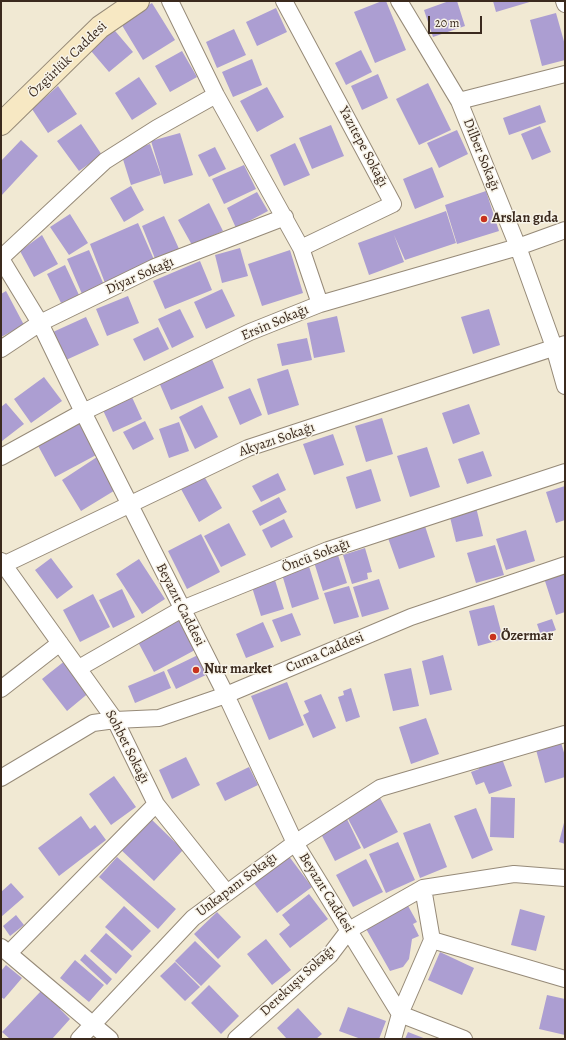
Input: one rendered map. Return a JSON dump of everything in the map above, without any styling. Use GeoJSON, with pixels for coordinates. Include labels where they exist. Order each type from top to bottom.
{"type":"FeatureCollection","features":[{"type":"Feature","properties":{"kind":"street","name":"Özgürlük Caddesi"},"geometry":{"type":"LineString","coordinates":[[1,124],[100,26],[138,1]]}},
{"type":"Feature","properties":{"kind":"street"},"geometry":{"type":"LineString","coordinates":[[170,1],[216,95],[301,248],[320,304]]}},
{"type":"Feature","properties":{"kind":"street","name":"Yazıtepe Sokağı"},"geometry":{"type":"LineString","coordinates":[[284,1],[393,204],[301,248]]}},
{"type":"Feature","properties":{"kind":"street","name":"Dilber Sokağı"},"geometry":{"type":"LineString","coordinates":[[399,1],[459,101],[559,346],[565,386]]}},
{"type":"Feature","properties":{"kind":"street"},"geometry":{"type":"LineString","coordinates":[[459,101],[565,74]]}},
{"type":"Feature","properties":{"kind":"street"},"geometry":{"type":"LineString","coordinates":[[1,258],[105,161],[157,128],[216,95]]}},
{"type":"Feature","properties":{"kind":"street","name":"Diyar Sokağı"},"geometry":{"type":"LineString","coordinates":[[1,349],[40,323],[155,267],[285,218]]}},
{"type":"Feature","properties":{"kind":"street","name":"Ersin Sokağı"},"geometry":{"type":"LineString","coordinates":[[1,457],[83,412],[250,332],[320,304],[518,247],[565,230]]}},
{"type":"Feature","properties":{"kind":"street","name":"Beyazıt Caddesi"},"geometry":{"type":"LineString","coordinates":[[1,258],[40,323],[83,412],[226,695],[295,843],[400,1014]]}},
{"type":"Feature","properties":{"kind":"street","name":"Akyazı Sokağı"},"geometry":{"type":"LineString","coordinates":[[2,564],[130,506],[248,448],[559,346]]}},
{"type":"Feature","properties":{"kind":"street","name":"Öncü Sokağı"},"geometry":{"type":"LineString","coordinates":[[79,668],[182,609],[328,550],[565,472]]}},
{"type":"Feature","properties":{"kind":"street","name":"Sohbet Sokağı"},"geometry":{"type":"LineString","coordinates":[[2,564],[79,668],[115,720],[156,804],[227,893]]}},
{"type":"Feature","properties":{"kind":"street","name":"Cuma Caddesi"},"geometry":{"type":"LineString","coordinates":[[1,778],[93,723],[115,720],[160,718],[226,695],[411,617],[565,565]]}},
{"type":"Feature","properties":{"kind":"street"},"geometry":{"type":"LineString","coordinates":[[1,689],[60,643]]}},
{"type":"Feature","properties":{"kind":"street","name":"Unkapanı Sokağı"},"geometry":{"type":"LineString","coordinates":[[79,1039],[193,918],[295,843],[380,788],[565,734]]}},
{"type":"Feature","properties":{"kind":"street"},"geometry":{"type":"LineString","coordinates":[[110,1039],[5,950],[156,804]]}},
{"type":"Feature","properties":{"kind":"street","name":"Derekuşu Sokağı"},"geometry":{"type":"LineString","coordinates":[[236,1039],[330,955],[349,930],[423,888],[514,874],[565,878]]}},
{"type":"Feature","properties":{"kind":"street"},"geometry":{"type":"LineString","coordinates":[[393,1039],[400,1014],[432,940],[423,888]]}},
{"type":"Feature","properties":{"kind":"street"},"geometry":{"type":"LineString","coordinates":[[432,940],[565,979]]}},
{"type":"Feature","properties":{"kind":"street"},"geometry":{"type":"LineString","coordinates":[[400,1014],[464,1039]]}},
{"type":"Feature","properties":{"kind":"building"},"geometry":{"type":"Polygon","coordinates":[[[382,1],[386,1],[406,50],[375,63],[354,12],[382,1]]]}},
{"type":"Feature","properties":{"kind":"building"},"geometry":{"type":"Polygon","coordinates":[[[449,1],[457,1],[465,26],[433,37],[424,10],[449,1]]]}},
{"type":"Feature","properties":{"kind":"building"},"geometry":{"type":"Polygon","coordinates":[[[493,1],[533,1],[496,12],[493,1]]]}},
{"type":"Feature","properties":{"kind":"building"},"geometry":{"type":"Polygon","coordinates":[[[152,3],[175,40],[143,60],[120,22],[152,3]]]}},
{"type":"Feature","properties":{"kind":"building"},"geometry":{"type":"Polygon","coordinates":[[[276,8],[287,32],[257,46],[246,22],[276,8]]]}},
{"type":"Feature","properties":{"kind":"building"},"geometry":{"type":"Polygon","coordinates":[[[556,13],[565,45],[565,60],[542,66],[530,20],[556,13]]]}},
{"type":"Feature","properties":{"kind":"building"},"geometry":{"type":"Polygon","coordinates":[[[110,25],[133,52],[109,72],[86,45],[110,25]]]}},
{"type":"Feature","properties":{"kind":"building"},"geometry":{"type":"Polygon","coordinates":[[[234,29],[246,55],[217,68],[206,42],[234,29]]]}},
{"type":"Feature","properties":{"kind":"building"},"geometry":{"type":"Polygon","coordinates":[[[361,50],[372,72],[346,85],[335,63],[361,50]]]}},
{"type":"Feature","properties":{"kind":"building"},"geometry":{"type":"Polygon","coordinates":[[[182,51],[197,77],[170,92],[155,66],[182,51]]]}},
{"type":"Feature","properties":{"kind":"building"},"geometry":{"type":"Polygon","coordinates":[[[252,59],[262,85],[233,97],[222,72],[252,59]]]}},
{"type":"Feature","properties":{"kind":"building"},"geometry":{"type":"Polygon","coordinates":[[[378,74],[388,98],[362,110],[351,86],[378,74]]]}},
{"type":"Feature","properties":{"kind":"building"},"geometry":{"type":"Polygon","coordinates":[[[139,77],[157,104],[132,120],[115,93],[139,77]]]}},
{"type":"Feature","properties":{"kind":"building"},"geometry":{"type":"Polygon","coordinates":[[[428,83],[451,130],[419,145],[396,99],[428,83]]]}},
{"type":"Feature","properties":{"kind":"building"},"geometry":{"type":"Polygon","coordinates":[[[58,86],[77,114],[48,133],[32,109],[58,86]]]}},
{"type":"Feature","properties":{"kind":"building"},"geometry":{"type":"Polygon","coordinates":[[[267,87],[284,117],[257,132],[240,101],[267,87]]]}},
{"type":"Feature","properties":{"kind":"building"},"geometry":{"type":"Polygon","coordinates":[[[540,105],[546,122],[509,135],[503,118],[540,105]]]}},
{"type":"Feature","properties":{"kind":"building"},"geometry":{"type":"Polygon","coordinates":[[[81,124],[102,155],[79,171],[57,141],[81,124]]]}},
{"type":"Feature","properties":{"kind":"building"},"geometry":{"type":"Polygon","coordinates":[[[331,125],[344,156],[312,169],[299,138],[331,125]]]}},
{"type":"Feature","properties":{"kind":"building"},"geometry":{"type":"Polygon","coordinates":[[[540,126],[551,152],[532,160],[521,134],[540,126]]]}},
{"type":"Feature","properties":{"kind":"building"},"geometry":{"type":"Polygon","coordinates":[[[457,130],[468,154],[439,168],[427,143],[457,130]]]}},
{"type":"Feature","properties":{"kind":"building"},"geometry":{"type":"Polygon","coordinates":[[[180,133],[193,175],[164,184],[151,141],[180,133]]]}},
{"type":"Feature","properties":{"kind":"building"},"geometry":{"type":"Polygon","coordinates":[[[21,140],[38,156],[1,196],[1,161],[21,140]]]}},
{"type":"Feature","properties":{"kind":"building"},"geometry":{"type":"Polygon","coordinates":[[[295,143],[310,175],[284,186],[270,155],[295,143]]]}},
{"type":"Feature","properties":{"kind":"building"},"geometry":{"type":"Polygon","coordinates":[[[150,144],[161,175],[131,185],[121,153],[150,144]]]}},
{"type":"Feature","properties":{"kind":"building"},"geometry":{"type":"Polygon","coordinates":[[[215,147],[226,169],[209,177],[198,155],[215,147]]]}},
{"type":"Feature","properties":{"kind":"building"},"geometry":{"type":"Polygon","coordinates":[[[244,165],[256,189],[224,204],[212,179],[244,165]]]}},
{"type":"Feature","properties":{"kind":"building"},"geometry":{"type":"Polygon","coordinates":[[[432,167],[444,197],[415,209],[403,179],[432,167]]]}},
{"type":"Feature","properties":{"kind":"building"},"geometry":{"type":"Polygon","coordinates":[[[131,186],[144,210],[124,222],[110,198],[131,186]]]}},
{"type":"Feature","properties":{"kind":"building"},"geometry":{"type":"Polygon","coordinates":[[[486,191],[499,231],[457,244],[445,205],[486,191]]]}},
{"type":"Feature","properties":{"kind":"building"},"geometry":{"type":"Polygon","coordinates":[[[257,192],[268,211],[236,228],[227,208],[257,192]]]}},
{"type":"Feature","properties":{"kind":"building"},"geometry":{"type":"Polygon","coordinates":[[[209,203],[223,231],[192,245],[178,220],[209,203]]]}},
{"type":"Feature","properties":{"kind":"building"},"geometry":{"type":"Polygon","coordinates":[[[446,211],[456,243],[405,260],[394,235],[404,262],[369,275],[358,243],[446,211]]]}},
{"type":"Feature","properties":{"kind":"building"},"geometry":{"type":"Polygon","coordinates":[[[70,214],[88,243],[69,255],[50,227],[70,214]]]}},
{"type":"Feature","properties":{"kind":"building"},"geometry":{"type":"Polygon","coordinates":[[[164,216],[180,251],[156,261],[142,226],[164,216]]]}},
{"type":"Feature","properties":{"kind":"building"},"geometry":{"type":"Polygon","coordinates":[[[138,223],[155,262],[105,283],[90,244],[138,223]]]}},
{"type":"Feature","properties":{"kind":"building"},"geometry":{"type":"Polygon","coordinates":[[[42,235],[58,264],[34,277],[20,251],[42,235]]]}},
{"type":"Feature","properties":{"kind":"building"},"geometry":{"type":"Polygon","coordinates":[[[240,248],[248,276],[222,283],[215,255],[240,248]]]}},
{"type":"Feature","properties":{"kind":"building"},"geometry":{"type":"Polygon","coordinates":[[[89,250],[104,285],[82,294],[67,259],[89,250]]]}},
{"type":"Feature","properties":{"kind":"building"},"geometry":{"type":"Polygon","coordinates":[[[290,250],[303,293],[262,306],[248,264],[290,250]]]}},
{"type":"Feature","properties":{"kind":"building"},"geometry":{"type":"Polygon","coordinates":[[[200,261],[212,290],[165,309],[153,281],[200,261]]]}},
{"type":"Feature","properties":{"kind":"building"},"geometry":{"type":"Polygon","coordinates":[[[65,265],[79,295],[61,303],[47,274],[65,265]]]}},
{"type":"Feature","properties":{"kind":"building"},"geometry":{"type":"Polygon","coordinates":[[[222,289],[235,316],[206,329],[194,302],[222,289]]]}},
{"type":"Feature","properties":{"kind":"building"},"geometry":{"type":"Polygon","coordinates":[[[6,291],[24,325],[1,337],[1,294],[6,291]]]}},
{"type":"Feature","properties":{"kind":"building"},"geometry":{"type":"Polygon","coordinates":[[[128,296],[139,323],[107,336],[96,309],[128,296]]]}},
{"type":"Feature","properties":{"kind":"building"},"geometry":{"type":"Polygon","coordinates":[[[180,309],[194,337],[172,348],[158,319],[180,309]]]}},
{"type":"Feature","properties":{"kind":"building"},"geometry":{"type":"Polygon","coordinates":[[[489,309],[500,345],[473,354],[461,317],[489,309]]]}},
{"type":"Feature","properties":{"kind":"building"},"geometry":{"type":"Polygon","coordinates":[[[337,316],[345,352],[314,358],[307,323],[337,316]]]}},
{"type":"Feature","properties":{"kind":"building"},"geometry":{"type":"Polygon","coordinates":[[[86,317],[99,345],[66,360],[53,332],[86,317]]]}},
{"type":"Feature","properties":{"kind":"building"},"geometry":{"type":"Polygon","coordinates":[[[158,327],[169,349],[144,361],[133,339],[158,327]]]}},
{"type":"Feature","properties":{"kind":"building"},"geometry":{"type":"Polygon","coordinates":[[[307,338],[312,360],[282,366],[277,344],[307,338]]]}},
{"type":"Feature","properties":{"kind":"building"},"geometry":{"type":"Polygon","coordinates":[[[211,357],[224,388],[171,410],[158,380],[211,357]]]}},
{"type":"Feature","properties":{"kind":"building"},"geometry":{"type":"Polygon","coordinates":[[[288,369],[299,405],[268,415],[257,379],[288,369]]]}},
{"type":"Feature","properties":{"kind":"building"},"geometry":{"type":"Polygon","coordinates":[[[44,377],[62,401],[31,423],[14,399],[44,377]]]}},
{"type":"Feature","properties":{"kind":"building"},"geometry":{"type":"Polygon","coordinates":[[[250,388],[262,415],[240,425],[228,397],[250,388]]]}},
{"type":"Feature","properties":{"kind":"building"},"geometry":{"type":"Polygon","coordinates":[[[131,395],[142,419],[113,432],[102,408],[131,395]]]}},
{"type":"Feature","properties":{"kind":"building"},"geometry":{"type":"Polygon","coordinates":[[[6,403],[24,424],[2,441],[1,407],[6,403]]]}},
{"type":"Feature","properties":{"kind":"building"},"geometry":{"type":"Polygon","coordinates":[[[469,404],[480,434],[453,444],[442,413],[469,404]]]}},
{"type":"Feature","properties":{"kind":"building"},"geometry":{"type":"Polygon","coordinates":[[[202,405],[218,437],[195,449],[179,417],[202,405]]]}},
{"type":"Feature","properties":{"kind":"building"},"geometry":{"type":"Polygon","coordinates":[[[382,418],[393,454],[366,462],[355,426],[382,418]]]}},
{"type":"Feature","properties":{"kind":"building"},"geometry":{"type":"Polygon","coordinates":[[[79,419],[98,454],[55,477],[36,442],[79,419]]]}},
{"type":"Feature","properties":{"kind":"building"},"geometry":{"type":"Polygon","coordinates":[[[145,421],[154,439],[133,450],[123,432],[145,421]]]}},
{"type":"Feature","properties":{"kind":"building"},"geometry":{"type":"Polygon","coordinates":[[[179,422],[189,451],[169,458],[159,429],[179,422]]]}},
{"type":"Feature","properties":{"kind":"building"},"geometry":{"type":"Polygon","coordinates":[[[333,434],[344,465],[314,475],[303,444],[333,434]]]}},
{"type":"Feature","properties":{"kind":"building"},"geometry":{"type":"Polygon","coordinates":[[[427,447],[440,487],[410,497],[397,456],[427,447]]]}},
{"type":"Feature","properties":{"kind":"building"},"geometry":{"type":"Polygon","coordinates":[[[483,451],[492,476],[467,484],[458,459],[483,451]]]}},
{"type":"Feature","properties":{"kind":"building"},"geometry":{"type":"Polygon","coordinates":[[[97,457],[117,489],[81,511],[62,480],[97,457]]]}},
{"type":"Feature","properties":{"kind":"building"},"geometry":{"type":"Polygon","coordinates":[[[371,469],[381,501],[356,509],[346,477],[371,469]]]}},
{"type":"Feature","properties":{"kind":"building"},"geometry":{"type":"Polygon","coordinates":[[[278,473],[286,490],[261,502],[252,486],[278,473]]]}},
{"type":"Feature","properties":{"kind":"building"},"geometry":{"type":"Polygon","coordinates":[[[204,476],[222,508],[199,522],[181,489],[204,476]]]}},
{"type":"Feature","properties":{"kind":"building"},"geometry":{"type":"Polygon","coordinates":[[[565,486],[565,520],[556,523],[546,492],[565,486]]]}},
{"type":"Feature","properties":{"kind":"building"},"geometry":{"type":"Polygon","coordinates":[[[279,497],[287,512],[260,526],[252,511],[279,497]]]}},
{"type":"Feature","properties":{"kind":"building"},"geometry":{"type":"Polygon","coordinates":[[[476,507],[483,536],[456,542],[449,513],[476,507]]]}},
{"type":"Feature","properties":{"kind":"building"},"geometry":{"type":"Polygon","coordinates":[[[284,519],[293,537],[271,548],[262,530],[284,519]]]}},
{"type":"Feature","properties":{"kind":"building"},"geometry":{"type":"Polygon","coordinates":[[[229,523],[246,555],[221,567],[204,536],[229,523]]]}},
{"type":"Feature","properties":{"kind":"building"},"geometry":{"type":"Polygon","coordinates":[[[425,526],[435,557],[399,569],[388,538],[425,526]]]}},
{"type":"Feature","properties":{"kind":"building"},"geometry":{"type":"Polygon","coordinates":[[[526,530],[535,561],[506,570],[496,539],[526,530]]]}},
{"type":"Feature","properties":{"kind":"building"},"geometry":{"type":"Polygon","coordinates":[[[201,534],[220,572],[187,589],[168,551],[201,534]]]}},
{"type":"Feature","properties":{"kind":"building"},"geometry":{"type":"Polygon","coordinates":[[[495,545],[504,575],[476,583],[467,553],[495,545]]]}},
{"type":"Feature","properties":{"kind":"building"},"geometry":{"type":"Polygon","coordinates":[[[365,548],[372,572],[367,573],[368,579],[352,584],[343,555],[365,548]]]}},
{"type":"Feature","properties":{"kind":"building"},"geometry":{"type":"Polygon","coordinates":[[[338,555],[347,583],[323,591],[314,562],[338,555]]]}},
{"type":"Feature","properties":{"kind":"building"},"geometry":{"type":"Polygon","coordinates":[[[51,558],[73,587],[57,599],[35,570],[51,558]]]}},
{"type":"Feature","properties":{"kind":"building"},"geometry":{"type":"Polygon","coordinates":[[[139,559],[165,599],[142,614],[116,574],[139,559]]]}},
{"type":"Feature","properties":{"kind":"building"},"geometry":{"type":"Polygon","coordinates":[[[308,563],[319,599],[292,608],[281,571],[308,563]]]}},
{"type":"Feature","properties":{"kind":"building"},"geometry":{"type":"Polygon","coordinates":[[[565,571],[565,612],[556,615],[544,578],[565,571]]]}},
{"type":"Feature","properties":{"kind":"building"},"geometry":{"type":"Polygon","coordinates":[[[274,577],[284,609],[261,616],[251,584],[274,577]]]}},
{"type":"Feature","properties":{"kind":"building"},"geometry":{"type":"Polygon","coordinates":[[[379,579],[389,609],[362,617],[353,587],[379,579]]]}},
{"type":"Feature","properties":{"kind":"building"},"geometry":{"type":"Polygon","coordinates":[[[349,586],[359,617],[334,624],[324,593],[349,586]]]}},
{"type":"Feature","properties":{"kind":"building"},"geometry":{"type":"Polygon","coordinates":[[[122,589],[135,617],[113,628],[99,600],[122,589]]]}},
{"type":"Feature","properties":{"kind":"building"},"geometry":{"type":"Polygon","coordinates":[[[93,594],[110,627],[80,642],[63,610],[93,594]]]}},
{"type":"Feature","properties":{"kind":"building"},"geometry":{"type":"Polygon","coordinates":[[[494,605],[503,639],[478,646],[469,611],[494,605]]]}},
{"type":"Feature","properties":{"kind":"building"},"geometry":{"type":"Polygon","coordinates":[[[292,613],[301,635],[281,642],[272,620],[292,613]]]}},
{"type":"Feature","properties":{"kind":"building"},"geometry":{"type":"Polygon","coordinates":[[[552,619],[556,630],[541,636],[537,624],[552,619]]]}},
{"type":"Feature","properties":{"kind":"building"},"geometry":{"type":"Polygon","coordinates":[[[179,620],[195,650],[154,672],[138,642],[179,620]]]}},
{"type":"Feature","properties":{"kind":"building"},"geometry":{"type":"Polygon","coordinates":[[[263,622],[274,647],[246,658],[236,634],[263,622]]]}},
{"type":"Feature","properties":{"kind":"building"},"geometry":{"type":"Polygon","coordinates":[[[198,655],[208,674],[176,689],[167,670],[198,655]]]}},
{"type":"Feature","properties":{"kind":"building"},"geometry":{"type":"Polygon","coordinates":[[[443,655],[452,690],[430,695],[422,661],[443,655]]]}},
{"type":"Feature","properties":{"kind":"building"},"geometry":{"type":"Polygon","coordinates":[[[66,660],[91,691],[67,711],[42,679],[66,660]]]}},
{"type":"Feature","properties":{"kind":"building"},"geometry":{"type":"Polygon","coordinates":[[[411,668],[419,706],[393,711],[384,674],[411,668]]]}},
{"type":"Feature","properties":{"kind":"building"},"geometry":{"type":"Polygon","coordinates":[[[164,671],[171,688],[135,703],[128,686],[164,671]]]}},
{"type":"Feature","properties":{"kind":"building"},"geometry":{"type":"Polygon","coordinates":[[[287,682],[304,725],[269,740],[251,696],[287,682]]]}},
{"type":"Feature","properties":{"kind":"building"},"geometry":{"type":"Polygon","coordinates":[[[351,688],[360,717],[346,722],[338,697],[344,695],[343,691],[351,688]]]}},
{"type":"Feature","properties":{"kind":"building"},"geometry":{"type":"Polygon","coordinates":[[[321,694],[336,728],[313,738],[303,715],[309,712],[304,701],[321,694]]]}},
{"type":"Feature","properties":{"kind":"building"},"geometry":{"type":"Polygon","coordinates":[[[426,718],[439,754],[411,764],[399,727],[426,718]]]}},
{"type":"Feature","properties":{"kind":"building"},"geometry":{"type":"Polygon","coordinates":[[[560,739],[565,756],[565,777],[545,783],[535,746],[560,739]]]}},
{"type":"Feature","properties":{"kind":"building"},"geometry":{"type":"Polygon","coordinates":[[[501,756],[512,786],[489,794],[484,782],[476,785],[471,772],[479,769],[478,764],[501,756]]]}},
{"type":"Feature","properties":{"kind":"building"},"geometry":{"type":"Polygon","coordinates":[[[186,757],[200,785],[172,799],[159,770],[186,757]]]}},
{"type":"Feature","properties":{"kind":"building"},"geometry":{"type":"Polygon","coordinates":[[[249,767],[258,785],[225,801],[216,783],[249,767]]]}},
{"type":"Feature","properties":{"kind":"building"},"geometry":{"type":"Polygon","coordinates":[[[114,776],[136,807],[111,825],[89,794],[114,776]]]}},
{"type":"Feature","properties":{"kind":"building"},"geometry":{"type":"Polygon","coordinates":[[[379,796],[398,832],[364,849],[345,813],[379,796]]]}},
{"type":"Feature","properties":{"kind":"building"},"geometry":{"type":"Polygon","coordinates":[[[491,797],[515,798],[514,838],[490,837],[491,797]]]}},
{"type":"Feature","properties":{"kind":"building"},"geometry":{"type":"Polygon","coordinates":[[[476,808],[493,850],[472,859],[454,816],[476,808]]]}},
{"type":"Feature","properties":{"kind":"building"},"geometry":{"type":"Polygon","coordinates":[[[81,816],[90,829],[95,825],[106,840],[59,876],[38,848],[81,816]]]}},
{"type":"Feature","properties":{"kind":"building"},"geometry":{"type":"Polygon","coordinates":[[[148,816],[183,850],[154,881],[118,847],[148,816]]]}},
{"type":"Feature","properties":{"kind":"building"},"geometry":{"type":"Polygon","coordinates":[[[346,817],[361,848],[335,861],[319,830],[346,817]]]}},
{"type":"Feature","properties":{"kind":"building"},"geometry":{"type":"Polygon","coordinates":[[[565,819],[565,844],[559,842],[565,819]]]}},
{"type":"Feature","properties":{"kind":"building"},"geometry":{"type":"Polygon","coordinates":[[[430,823],[447,867],[420,878],[403,833],[430,823]]]}},
{"type":"Feature","properties":{"kind":"building"},"geometry":{"type":"Polygon","coordinates":[[[398,842],[415,880],[386,893],[369,854],[398,842]]]}},
{"type":"Feature","properties":{"kind":"building"},"geometry":{"type":"Polygon","coordinates":[[[288,855],[312,887],[277,913],[253,882],[288,855]]]}},
{"type":"Feature","properties":{"kind":"building"},"geometry":{"type":"Polygon","coordinates":[[[117,857],[176,909],[158,929],[99,877],[117,857]]]}},
{"type":"Feature","properties":{"kind":"building"},"geometry":{"type":"Polygon","coordinates":[[[366,859],[383,892],[353,907],[336,875],[366,859]]]}},
{"type":"Feature","properties":{"kind":"building"},"geometry":{"type":"Polygon","coordinates":[[[11,883],[24,897],[1,917],[1,892],[11,883]]]}},
{"type":"Feature","properties":{"kind":"building"},"geometry":{"type":"Polygon","coordinates":[[[309,894],[328,919],[290,948],[279,934],[290,925],[282,915],[309,894]]]}},
{"type":"Feature","properties":{"kind":"building"},"geometry":{"type":"Polygon","coordinates":[[[407,904],[417,922],[413,924],[419,936],[412,939],[409,959],[403,967],[390,971],[365,927],[407,904]]]}},
{"type":"Feature","properties":{"kind":"building"},"geometry":{"type":"Polygon","coordinates":[[[124,906],[151,931],[132,951],[105,927],[124,906]]]}},
{"type":"Feature","properties":{"kind":"building"},"geometry":{"type":"Polygon","coordinates":[[[520,909],[545,916],[536,951],[511,945],[520,909]]]}},
{"type":"Feature","properties":{"kind":"building"},"geometry":{"type":"Polygon","coordinates":[[[217,912],[241,937],[218,959],[194,934],[217,912]]]}},
{"type":"Feature","properties":{"kind":"building"},"geometry":{"type":"Polygon","coordinates":[[[16,915],[24,925],[10,936],[3,926],[16,915]]]}},
{"type":"Feature","properties":{"kind":"building"},"geometry":{"type":"Polygon","coordinates":[[[106,933],[132,956],[116,974],[90,951],[106,933]]]}},
{"type":"Feature","properties":{"kind":"building"},"geometry":{"type":"Polygon","coordinates":[[[266,939],[291,970],[272,985],[247,954],[266,939]]]}},
{"type":"Feature","properties":{"kind":"building"},"geometry":{"type":"Polygon","coordinates":[[[195,941],[221,966],[201,986],[175,961],[195,941]]]}},
{"type":"Feature","properties":{"kind":"building"},"geometry":{"type":"Polygon","coordinates":[[[440,952],[474,968],[462,995],[428,980],[440,952]]]}},
{"type":"Feature","properties":{"kind":"building"},"geometry":{"type":"Polygon","coordinates":[[[85,954],[112,979],[107,985],[80,960],[85,954]]]}},
{"type":"Feature","properties":{"kind":"building"},"geometry":{"type":"Polygon","coordinates":[[[75,960],[104,985],[89,1002],[60,978],[75,960]]]}},
{"type":"Feature","properties":{"kind":"building"},"geometry":{"type":"Polygon","coordinates":[[[175,962],[200,987],[185,1001],[160,976],[175,962]]]}},
{"type":"Feature","properties":{"kind":"building"},"geometry":{"type":"Polygon","coordinates":[[[6,965],[22,978],[4,999],[1,997],[1,971],[6,965]]]}},
{"type":"Feature","properties":{"kind":"building"},"geometry":{"type":"Polygon","coordinates":[[[209,985],[239,1016],[221,1034],[191,1003],[209,985]]]}},
{"type":"Feature","properties":{"kind":"building"},"geometry":{"type":"Polygon","coordinates":[[[41,991],[51,1001],[54,998],[63,1006],[60,1009],[70,1019],[52,1039],[10,1039],[2,1032],[41,991]]]}},
{"type":"Feature","properties":{"kind":"building"},"geometry":{"type":"Polygon","coordinates":[[[547,995],[565,999],[565,1035],[539,1029],[547,995]]]}},
{"type":"Feature","properties":{"kind":"building"},"geometry":{"type":"Polygon","coordinates":[[[348,1007],[386,1021],[379,1039],[361,1039],[339,1031],[348,1007]]]}},
{"type":"Feature","properties":{"kind":"building"},"geometry":{"type":"Polygon","coordinates":[[[298,1008],[322,1034],[316,1039],[287,1039],[277,1028],[298,1008]]]}},
{"type":"Feature","properties":{"kind":"building"},"geometry":{"type":"Polygon","coordinates":[[[408,1032],[426,1039],[405,1039],[408,1032]]]}},
{"type":"Feature","properties":{"kind":"place","name":"Arslan gıda"},"geometry":{"type":"Point","coordinates":[484,219]}},
{"type":"Feature","properties":{"kind":"place","name":"Özermar"},"geometry":{"type":"Point","coordinates":[493,637]}},
{"type":"Feature","properties":{"kind":"place","name":"Nur market"},"geometry":{"type":"Point","coordinates":[196,670]}}]}
